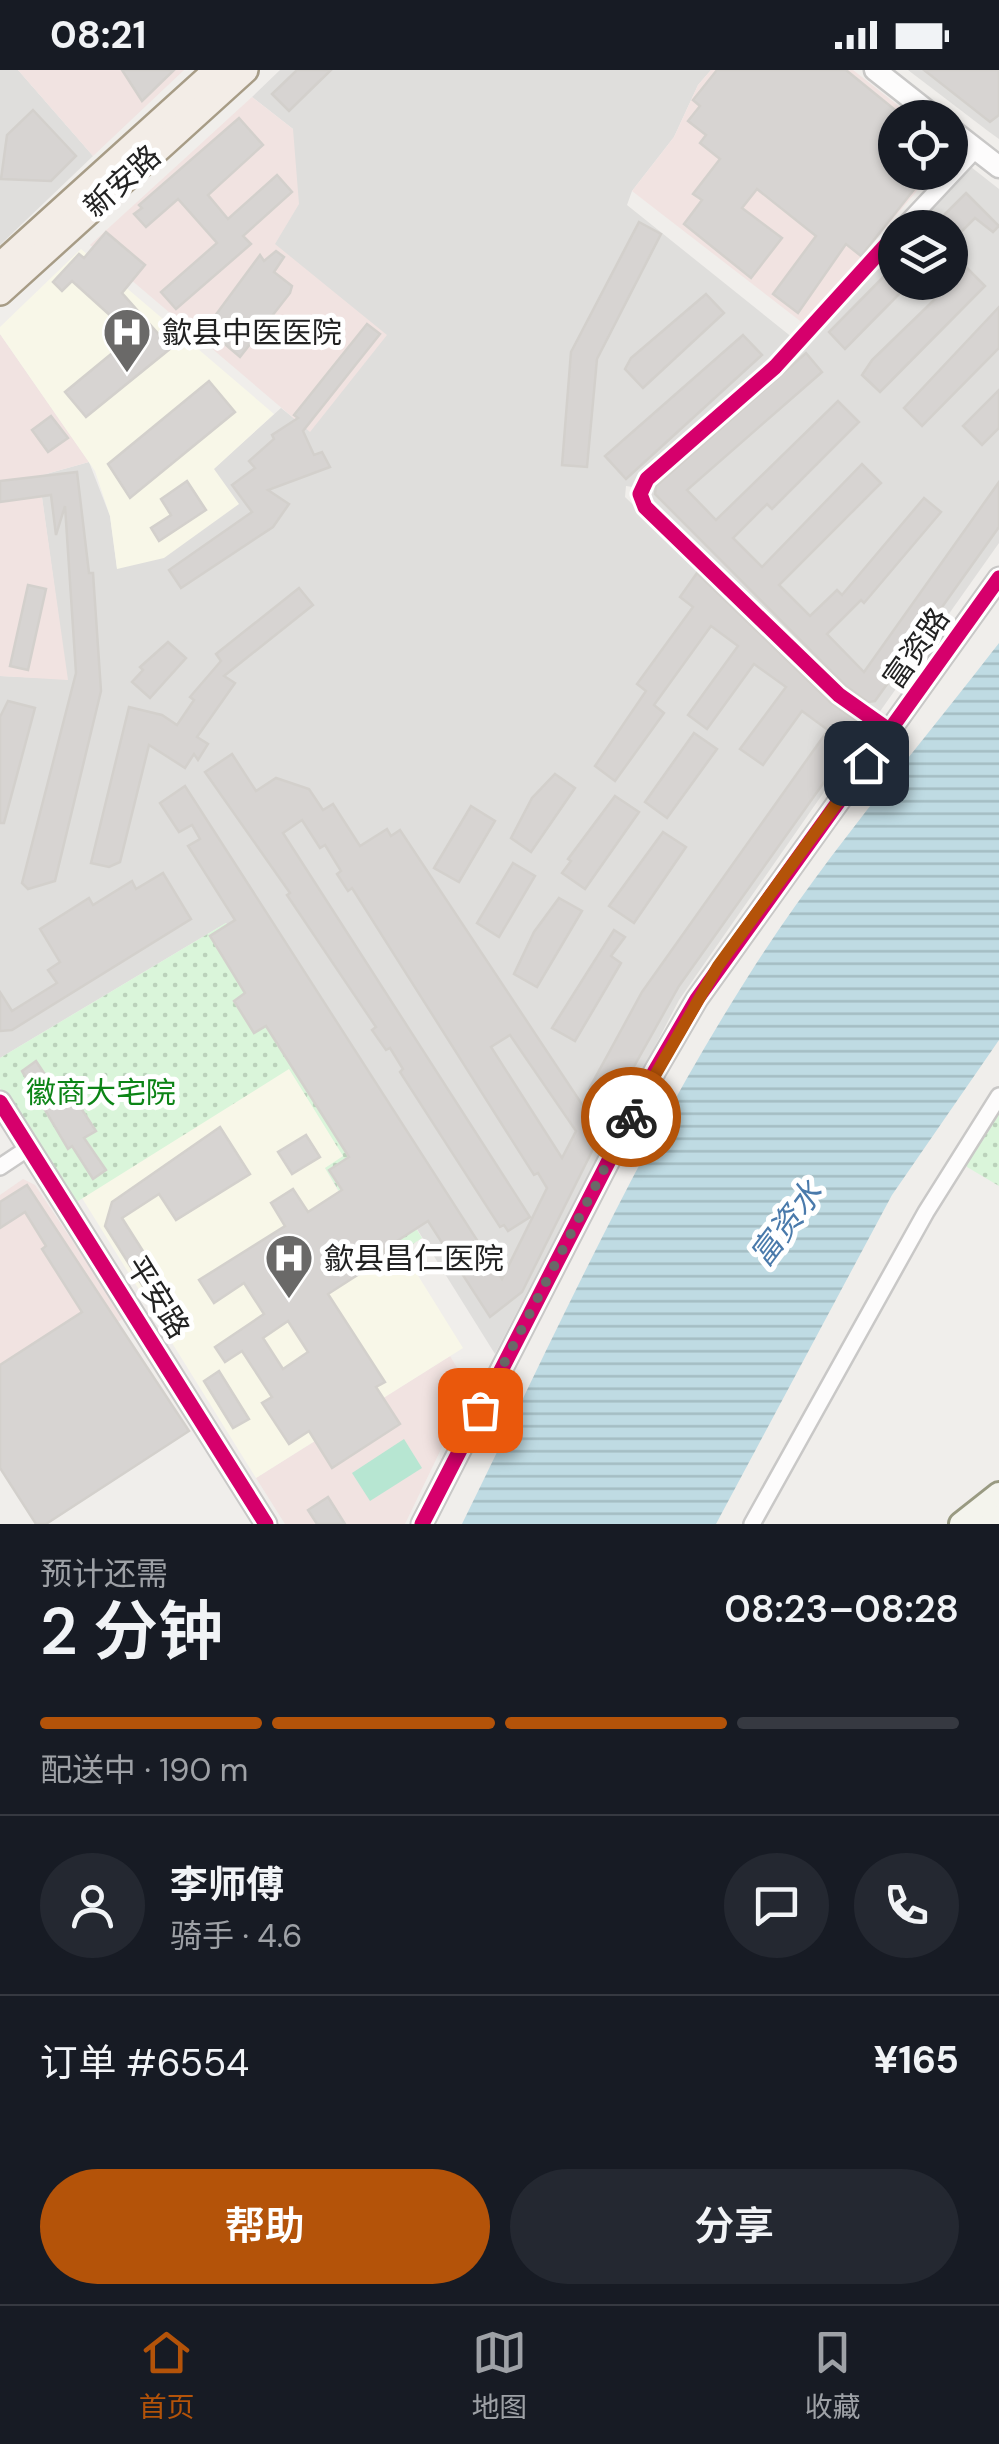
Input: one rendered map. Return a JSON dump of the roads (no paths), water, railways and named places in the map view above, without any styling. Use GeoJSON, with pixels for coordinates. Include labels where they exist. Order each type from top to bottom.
{"type":"FeatureCollection","features":[{"type":"Feature","properties":{"kind":"main road","name":"新安路"},"geometry":{"type":"LineString","coordinates":[[0,266],[217,70]]}},
{"type":"Feature","properties":{"kind":"main road","name":"新安路"},"geometry":{"type":"LineString","coordinates":[[0,292],[245,70]]}},
{"type":"Feature","properties":{"kind":"main road"},"geometry":{"type":"LineString","coordinates":[[961,1524],[999,1494]]}},
{"type":"Feature","properties":{"kind":"main road"},"geometry":{"type":"LineString","coordinates":[[990,1524],[999,1517]]}},
{"type":"Feature","properties":{"kind":"street"},"geometry":{"type":"LineString","coordinates":[[875,70],[913,100]]}},
{"type":"Feature","properties":{"kind":"street"},"geometry":{"type":"LineString","coordinates":[[968,143],[999,167]]}},
{"type":"Feature","properties":{"kind":"street"},"geometry":{"type":"LineString","coordinates":[[919,210],[976,149]]}},
{"type":"Feature","properties":{"kind":"street"},"geometry":{"type":"LineString","coordinates":[[878,254],[775,367],[646,479],[640,494],[645,507],[839,695],[890,731]]}},
{"type":"Feature","properties":{"kind":"street","name":"富资路"},"geometry":{"type":"LineString","coordinates":[[422,1524],[675,1035],[786,870],[999,578]]}},
{"type":"Feature","properties":{"kind":"street"},"geometry":{"type":"LineString","coordinates":[[752,1524],[935,1196],[999,1096]]}},
{"type":"Feature","properties":{"kind":"street","name":"平安路"},"geometry":{"type":"LineString","coordinates":[[0,1102],[266,1524]]}},
{"type":"Feature","properties":{"kind":"street"},"geometry":{"type":"LineString","coordinates":[[0,1167],[30,1147]]}},
{"type":"Feature","properties":{"kind":"water","name":"富资水"},"geometry":{"type":"Polygon","coordinates":[[[999,643],[999,1040],[892,1195],[716,1524],[462,1524],[633,1176],[749,975],[870,806],[999,643]]]}},
{"type":"Feature","properties":{"kind":"place","name":"歙县中医医院"},"geometry":{"type":"Point","coordinates":[127,374]}},
{"type":"Feature","properties":{"kind":"place","name":"歙县昌仁医院"},"geometry":{"type":"Point","coordinates":[289,1300]}},
{"type":"Feature","properties":{"kind":"park label","name":"徽商大宅院"},"geometry":{"type":"Point","coordinates":[101,1092]}}]}
